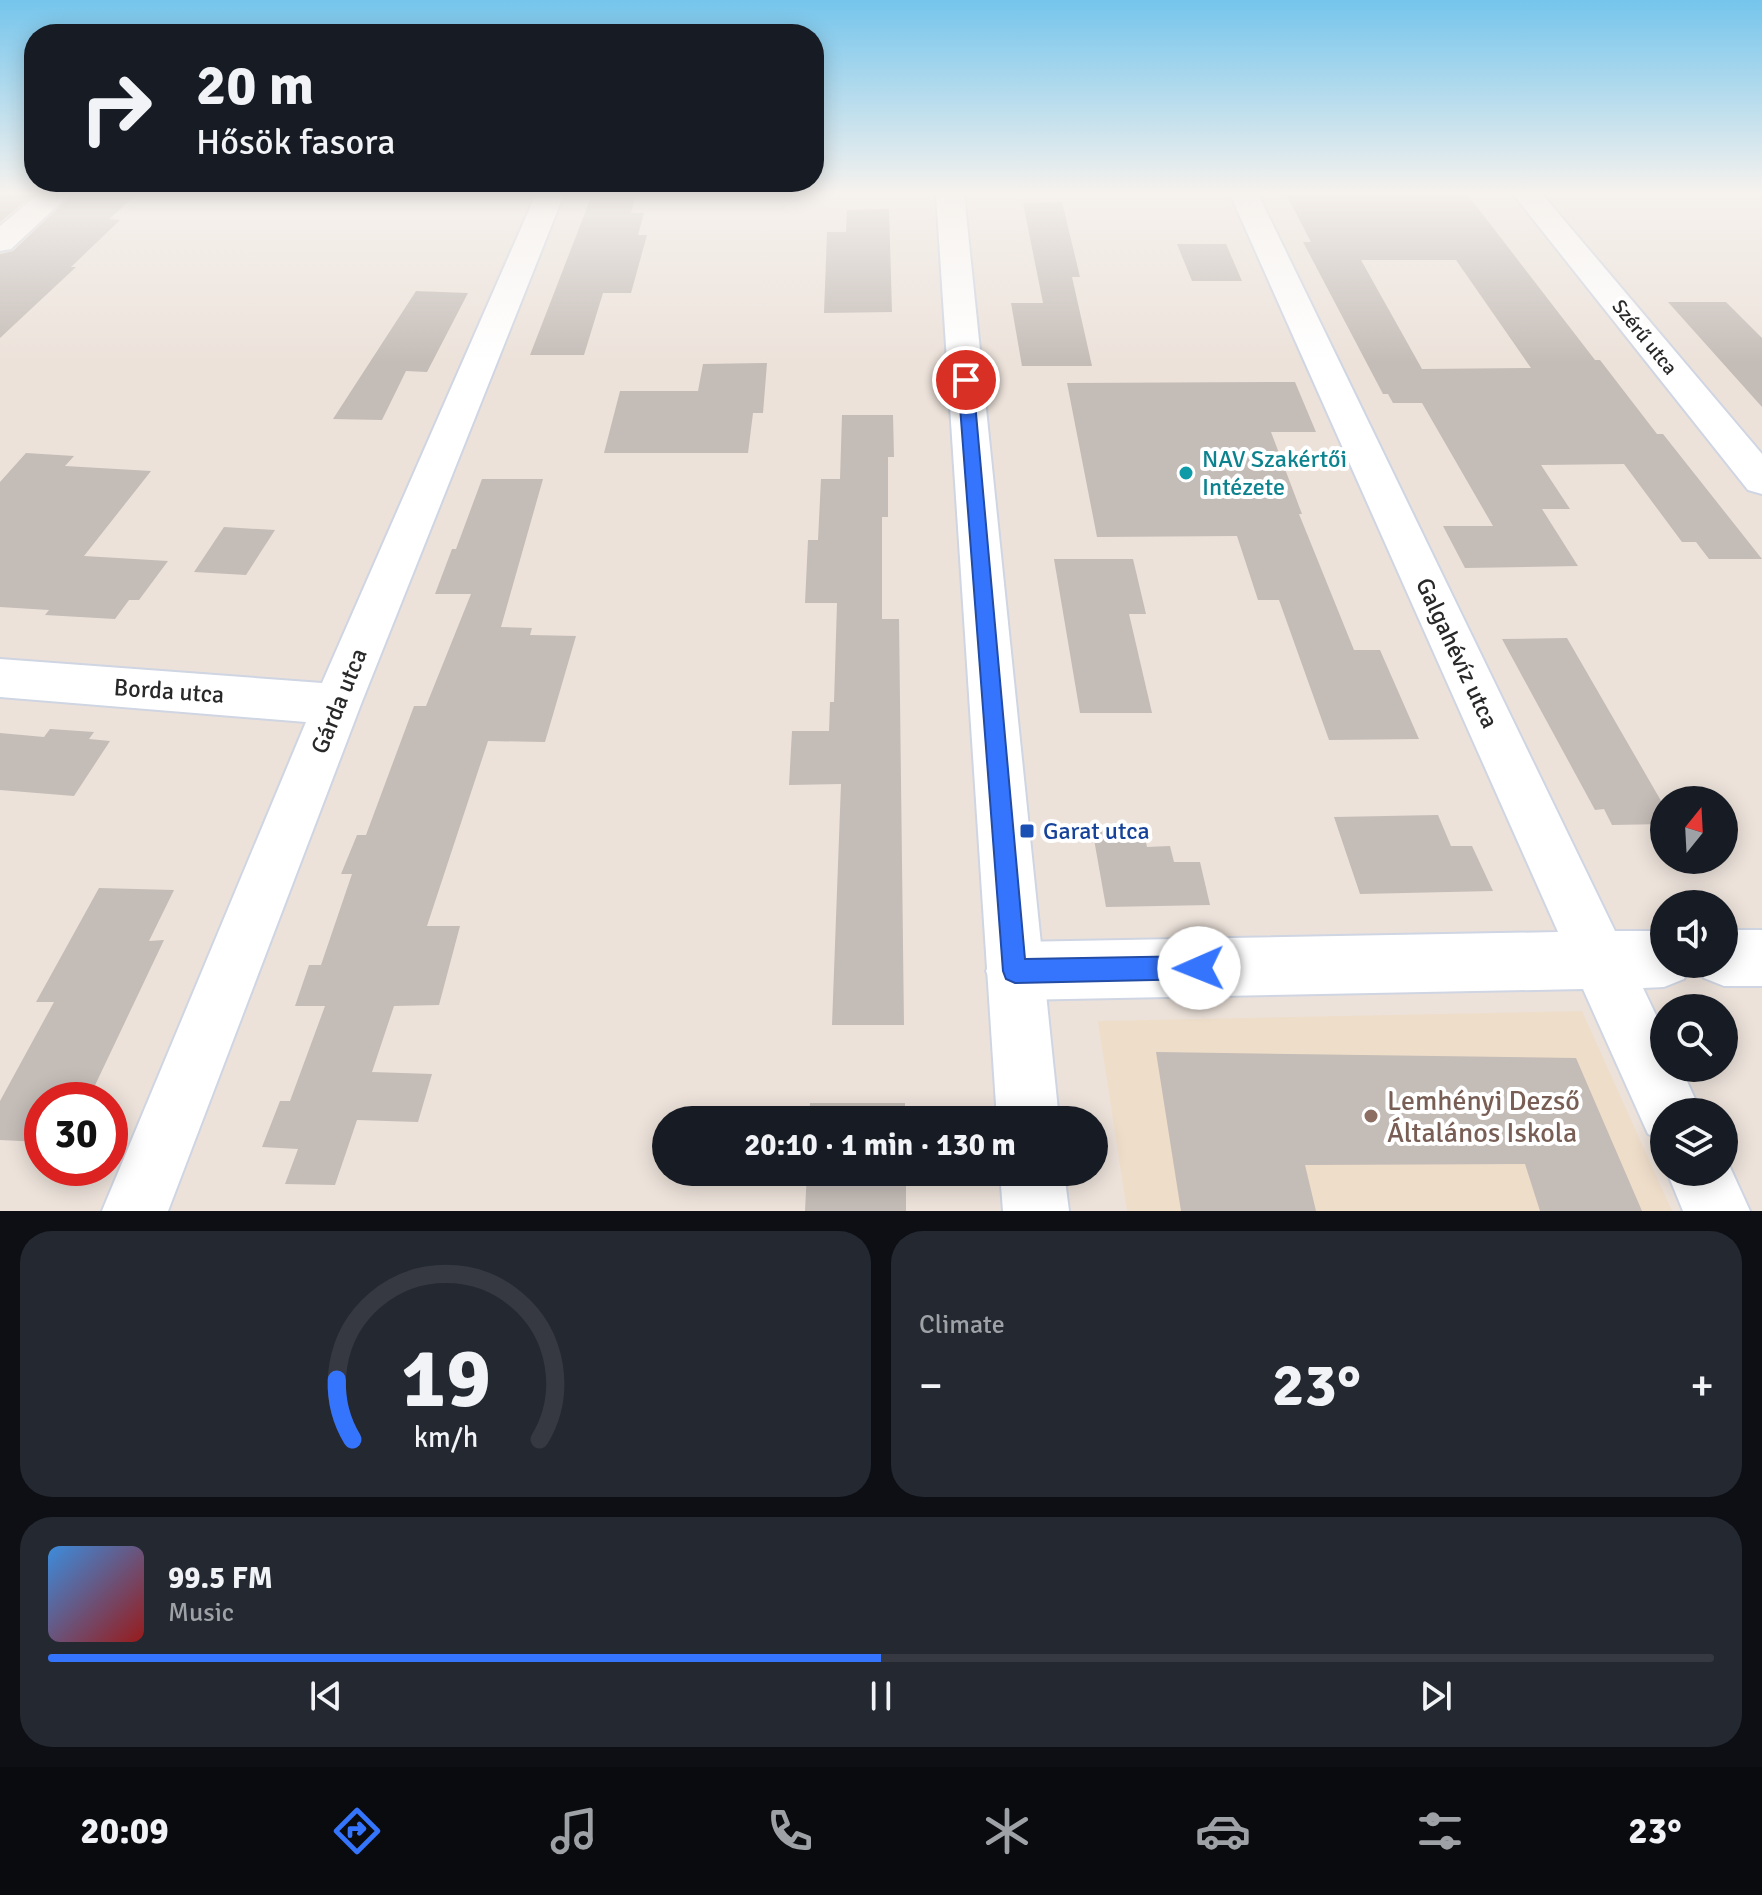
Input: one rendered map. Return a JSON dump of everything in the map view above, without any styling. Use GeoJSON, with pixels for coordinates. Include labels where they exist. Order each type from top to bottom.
{"type":"FeatureCollection","features":[{"type":"Feature","properties":{"kind":"street","name":"Gárda utca"},"geometry":{"type":"LineString","coordinates":[[135,1211],[337,704],[526,251]]}},
{"type":"Feature","properties":{"kind":"street"},"geometry":{"type":"LineString","coordinates":[[955,251],[1027,1106]]}},
{"type":"Feature","properties":{"kind":"street","name":"Galgahévíz utca"},"geometry":{"type":"LineString","coordinates":[[1270,251],[1663,1098]]}},
{"type":"Feature","properties":{"kind":"street","name":"Szérű utca"},"geometry":{"type":"LineString","coordinates":[[1573,251],[1762,480]]}},
{"type":"Feature","properties":{"kind":"street","name":"Borda utca"},"geometry":{"type":"LineString","coordinates":[[0,678],[337,704]]}},
{"type":"Feature","properties":{"kind":"street"},"geometry":{"type":"LineString","coordinates":[[1738,958],[1762,958]]}},
{"type":"Feature","properties":{"kind":"street"},"geometry":{"type":"LineString","coordinates":[[1015,971],[1650,959]]}},
{"type":"Feature","properties":{"kind":"street"},"geometry":{"type":"LineString","coordinates":[[1033,1186],[1036,1211]]}},
{"type":"Feature","properties":{"kind":"street"},"geometry":{"type":"LineString","coordinates":[[1705,1186],[1717,1211]]}},
{"type":"Feature","properties":{"kind":"shaded area","name":"Lemhényi Dezső Általános Iskola"},"geometry":{"type":"Polygon","coordinates":[[[1582,1011],[1650,1162],[1650,1186],[1661,1186],[1672,1211],[1127,1211],[1098,1021],[1582,1011]]]}},
{"type":"Feature","properties":{"kind":"building"},"geometry":{"type":"Polygon","coordinates":[[[13,251],[88,251],[71,267],[76,267],[0,338],[0,254],[13,251]]]}},
{"type":"Feature","properties":{"kind":"building"},"geometry":{"type":"Polygon","coordinates":[[[570,251],[643,251],[631,293],[603,293],[584,355],[530,355],[570,251]]]}},
{"type":"Feature","properties":{"kind":"building"},"geometry":{"type":"Polygon","coordinates":[[[826,251],[890,251],[892,312],[824,313],[826,251]]]}},
{"type":"Feature","properties":{"kind":"building"},"geometry":{"type":"Polygon","coordinates":[[[1033,251],[1074,251],[1080,277],[1072,277],[1092,366],[1022,366],[1011,303],[1043,303],[1033,251]]]}},
{"type":"Feature","properties":{"kind":"building"},"geometry":{"type":"Polygon","coordinates":[[[1180,251],[1229,251],[1242,281],[1192,281],[1180,251]]]}},
{"type":"Feature","properties":{"kind":"building"},"geometry":{"type":"Polygon","coordinates":[[[1307,251],[1511,251],[1595,360],[1600,360],[1657,434],[1663,434],[1762,559],[1709,559],[1696,542],[1682,542],[1624,464],[1541,465],[1570,509],[1542,509],[1578,566],[1465,568],[1443,526],[1493,526],[1422,403],[1393,403],[1388,394],[1383,394],[1307,251]],[[1361,260],[1422,369],[1531,368],[1456,260],[1361,260]]]}},
{"type":"Feature","properties":{"kind":"building"},"geometry":{"type":"Polygon","coordinates":[[[416,291],[468,293],[427,372],[406,371],[382,420],[333,419],[416,291]]]}},
{"type":"Feature","properties":{"kind":"building"},"geometry":{"type":"Polygon","coordinates":[[[1668,302],[1726,302],[1762,338],[1762,407],[1668,302]]]}},
{"type":"Feature","properties":{"kind":"building"},"geometry":{"type":"Polygon","coordinates":[[[767,363],[763,413],[753,413],[748,453],[604,453],[620,391],[698,391],[703,364],[767,363]]]}},
{"type":"Feature","properties":{"kind":"building","name":"NAV Szakértői Intézete"},"geometry":{"type":"Polygon","coordinates":[[[1295,382],[1316,432],[1271,432],[1302,514],[1299,514],[1354,650],[1380,650],[1419,739],[1329,740],[1279,600],[1258,600],[1237,536],[1097,537],[1067,383],[1295,382]]]}},
{"type":"Feature","properties":{"kind":"building"},"geometry":{"type":"Polygon","coordinates":[[[842,415],[893,415],[894,457],[888,457],[888,517],[882,517],[882,619],[899,619],[904,1025],[832,1025],[841,784],[789,785],[792,731],[829,731],[830,702],[834,702],[837,603],[805,603],[808,540],[818,540],[821,479],[840,479],[842,415]]]}},
{"type":"Feature","properties":{"kind":"building"},"geometry":{"type":"Polygon","coordinates":[[[26,453],[74,456],[65,466],[151,471],[84,556],[168,561],[139,600],[129,600],[115,619],[45,615],[49,610],[0,607],[0,482],[26,453]]]}},
{"type":"Feature","properties":{"kind":"building"},"geometry":{"type":"Polygon","coordinates":[[[482,479],[543,479],[501,627],[532,628],[530,635],[576,636],[545,742],[488,741],[427,926],[460,926],[439,1005],[394,1006],[372,1072],[432,1074],[418,1122],[357,1120],[335,1185],[285,1184],[298,1149],[262,1147],[280,1101],[290,1101],[325,1006],[295,1006],[309,965],[321,965],[352,874],[341,874],[357,835],[366,835],[414,706],[426,706],[471,594],[435,594],[452,549],[456,549],[482,479]]]}},
{"type":"Feature","properties":{"kind":"building"},"geometry":{"type":"Polygon","coordinates":[[[224,527],[275,530],[246,575],[194,572],[224,527]]]}},
{"type":"Feature","properties":{"kind":"building"},"geometry":{"type":"Polygon","coordinates":[[[1054,559],[1133,559],[1146,614],[1129,614],[1152,713],[1080,713],[1054,559]]]}},
{"type":"Feature","properties":{"kind":"building"},"geometry":{"type":"Polygon","coordinates":[[[1567,638],[1652,786],[1650,786],[1650,824],[1612,825],[1604,809],[1595,810],[1502,639],[1567,638]]]}},
{"type":"Feature","properties":{"kind":"building"},"geometry":{"type":"Polygon","coordinates":[[[50,729],[94,732],[89,739],[110,741],[74,796],[0,790],[0,733],[44,737],[50,729]]]}},
{"type":"Feature","properties":{"kind":"building"},"geometry":{"type":"Polygon","coordinates":[[[1438,815],[1451,846],[1472,846],[1493,891],[1360,894],[1334,817],[1438,815]]]}},
{"type":"Feature","properties":{"kind":"building"},"geometry":{"type":"Polygon","coordinates":[[[1092,828],[1143,828],[1147,847],[1170,846],[1174,862],[1200,862],[1210,905],[1106,907],[1092,828]]]}},
{"type":"Feature","properties":{"kind":"building"},"geometry":{"type":"Polygon","coordinates":[[[99,888],[174,890],[149,941],[164,940],[97,1082],[24,1082],[24,1141],[0,1140],[0,1101],[54,1002],[36,1002],[99,888]]]}},
{"type":"Feature","properties":{"kind":"building","name":"Lemhényi Dezső Általános Iskola"},"geometry":{"type":"Polygon","coordinates":[[[1156,1052],[1576,1058],[1642,1211],[1540,1211],[1525,1164],[1305,1165],[1316,1211],[1181,1211],[1156,1052]]]}},
{"type":"Feature","properties":{"kind":"building"},"geometry":{"type":"Polygon","coordinates":[[[810,1103],[905,1103],[905,1106],[810,1106],[810,1103]]]}},
{"type":"Feature","properties":{"kind":"building"},"geometry":{"type":"Polygon","coordinates":[[[806,1186],[906,1186],[906,1211],[805,1211],[806,1186]]]}},
{"type":"Feature","properties":{"kind":"place","name":"NAV Szakértői Intézete"},"geometry":{"type":"Point","coordinates":[1186,473]}},
{"type":"Feature","properties":{"kind":"place","name":"Garat utca"},"geometry":{"type":"Point","coordinates":[1027,831]}},
{"type":"Feature","properties":{"kind":"place","name":"Lemhényi Dezső Általános Iskola"},"geometry":{"type":"Point","coordinates":[1371,1116]}},
{"type":"Feature","properties":{"kind":"route"},"geometry":{"type":"LineString","coordinates":[[966,380],[1015,971],[1199,968]]}}]}
